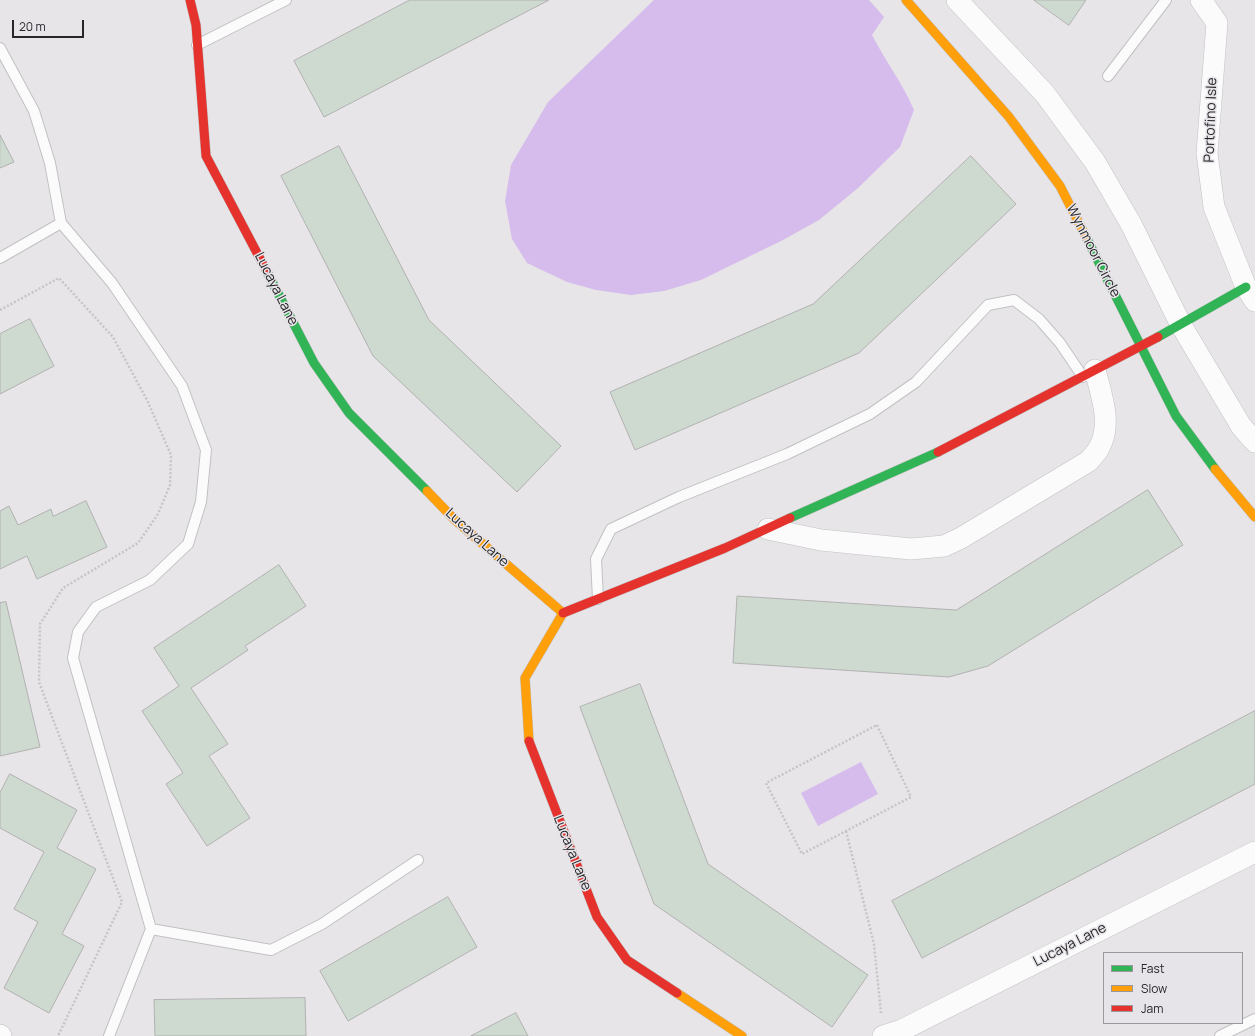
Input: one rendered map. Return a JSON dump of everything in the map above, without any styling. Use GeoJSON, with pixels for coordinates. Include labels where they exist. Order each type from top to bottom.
{"type":"FeatureCollection","features":[{"type":"Feature","properties":{"kind":"street","name":"Lucaya Lane"},"geometry":{"type":"LineString","coordinates":[[190,0],[196,25],[206,156],[314,363],[349,413],[455,520],[563,613],[525,678],[529,744],[597,917],[627,960],[742,1036]]}},
{"type":"Feature","properties":{"kind":"street","name":"Wynmoor Circle"},"geometry":{"type":"LineString","coordinates":[[906,0],[1009,117],[1060,186],[1176,416],[1208,461],[1255,517]]}},
{"type":"Feature","properties":{"kind":"street"},"geometry":{"type":"LineString","coordinates":[[957,0],[1045,94],[1095,162],[1132,224],[1181,325],[1241,426],[1255,442]]}},
{"type":"Feature","properties":{"kind":"street","name":"Portofino Isle"},"geometry":{"type":"LineString","coordinates":[[563,613],[768,529],[960,442],[1181,325],[1251,294],[1214,207],[1207,153],[1217,23],[1201,0]]}},
{"type":"Feature","properties":{"kind":"street"},"geometry":{"type":"LineString","coordinates":[[768,529],[821,540],[910,549],[944,546],[955,541],[1089,461],[1101,446],[1106,426],[1104,407],[1089,374]]}},
{"type":"Feature","properties":{"kind":"street","name":"Lucaya Lane"},"geometry":{"type":"LineString","coordinates":[[883,1028],[902,1030],[1255,852]]}},
{"type":"Feature","properties":{"kind":"lane"},"geometry":{"type":"LineString","coordinates":[[197,45],[286,0]]}},
{"type":"Feature","properties":{"kind":"lane"},"geometry":{"type":"LineString","coordinates":[[1108,76],[1166,0]]}},
{"type":"Feature","properties":{"kind":"lane"},"geometry":{"type":"LineString","coordinates":[[0,48],[34,111],[50,163],[61,223],[112,283],[182,386],[206,450],[200,502],[188,544],[150,580],[96,607],[78,632],[73,658],[151,929],[109,1036]]}},
{"type":"Feature","properties":{"kind":"lane"},"geometry":{"type":"LineString","coordinates":[[0,258],[61,223]]}},
{"type":"Feature","properties":{"kind":"lane"},"geometry":{"type":"LineString","coordinates":[[598,599],[596,559],[611,529],[679,497],[787,454],[870,414],[916,382],[988,305],[1014,300],[1039,319],[1089,374]]}},
{"type":"Feature","properties":{"kind":"lane"},"geometry":{"type":"LineString","coordinates":[[151,929],[272,950],[322,924],[418,860]]}},
{"type":"Feature","properties":{"kind":"lane"},"geometry":{"type":"LineString","coordinates":[[1220,1036],[1255,1019]]}},
{"type":"Feature","properties":{"kind":"path"},"geometry":{"type":"LineString","coordinates":[[877,725],[911,797],[846,831],[802,854],[766,783],[877,725]]}},
{"type":"Feature","properties":{"kind":"path"},"geometry":{"type":"LineString","coordinates":[[846,831],[874,944],[883,1028]]}},
{"type":"Feature","properties":{"kind":"shaded area"},"geometry":{"type":"Polygon","coordinates":[[[654,0],[869,0],[884,17],[872,35],[914,110],[900,147],[858,188],[819,220],[783,240],[701,280],[664,291],[631,295],[596,290],[567,282],[527,263],[512,239],[505,201],[511,165],[548,102],[654,0]]]}},
{"type":"Feature","properties":{"kind":"shaded area"},"geometry":{"type":"Polygon","coordinates":[[[861,762],[878,794],[818,826],[801,793],[861,762]]]}},
{"type":"Feature","properties":{"kind":"building"},"geometry":{"type":"Polygon","coordinates":[[[410,0],[549,0],[324,117],[294,61],[410,0]]]}},
{"type":"Feature","properties":{"kind":"building"},"geometry":{"type":"Polygon","coordinates":[[[1034,0],[1086,0],[1069,25],[1034,0]]]}},
{"type":"Feature","properties":{"kind":"building"},"geometry":{"type":"Polygon","coordinates":[[[0,135],[14,162],[0,168],[0,135]]]}},
{"type":"Feature","properties":{"kind":"building"},"geometry":{"type":"Polygon","coordinates":[[[339,146],[429,320],[561,446],[517,492],[373,356],[281,176],[339,146]]]}},
{"type":"Feature","properties":{"kind":"building"},"geometry":{"type":"Polygon","coordinates":[[[971,156],[1016,204],[859,353],[635,450],[610,392],[813,304],[971,156]]]}},
{"type":"Feature","properties":{"kind":"building"},"geometry":{"type":"Polygon","coordinates":[[[30,319],[54,366],[0,394],[0,334],[30,319]]]}},
{"type":"Feature","properties":{"kind":"building"},"geometry":{"type":"Polygon","coordinates":[[[1148,490],[1183,545],[988,666],[949,677],[733,663],[737,596],[956,610],[1148,490]]]}},
{"type":"Feature","properties":{"kind":"building"},"geometry":{"type":"Polygon","coordinates":[[[86,501],[107,547],[37,579],[27,556],[0,569],[0,511],[9,506],[18,525],[51,509],[53,516],[86,501]]]}},
{"type":"Feature","properties":{"kind":"building"},"geometry":{"type":"Polygon","coordinates":[[[279,565],[306,606],[245,646],[248,650],[191,688],[228,744],[209,756],[250,818],[207,846],[166,784],[183,773],[142,711],[179,686],[154,648],[279,565]]]}},
{"type":"Feature","properties":{"kind":"building"},"geometry":{"type":"Polygon","coordinates":[[[6,602],[40,747],[0,756],[0,603],[6,602]]]}},
{"type":"Feature","properties":{"kind":"building"},"geometry":{"type":"Polygon","coordinates":[[[640,684],[708,864],[868,975],[832,1027],[654,904],[580,707],[640,684]]]}},
{"type":"Feature","properties":{"kind":"building"},"geometry":{"type":"Polygon","coordinates":[[[1255,711],[1255,784],[922,958],[892,901],[1255,711]]]}},
{"type":"Feature","properties":{"kind":"building"},"geometry":{"type":"Polygon","coordinates":[[[10,774],[77,810],[57,848],[96,869],[62,934],[84,946],[49,1013],[4,988],[38,922],[14,909],[44,852],[0,828],[0,793],[10,774]]]}},
{"type":"Feature","properties":{"kind":"building"},"geometry":{"type":"Polygon","coordinates":[[[448,897],[477,947],[348,1021],[320,971],[448,897]]]}},
{"type":"Feature","properties":{"kind":"building"},"geometry":{"type":"Polygon","coordinates":[[[305,998],[306,1036],[155,1036],[154,1000],[305,998]]]}},
{"type":"Feature","properties":{"kind":"building"},"geometry":{"type":"Polygon","coordinates":[[[516,1013],[528,1036],[471,1036],[516,1013]]]}},
{"type":"Feature","properties":{"kind":"traffic: fast"},"geometry":{"type":"LineString","coordinates":[[1086,237],[1176,416],[1215,469]]}},
{"type":"Feature","properties":{"kind":"traffic: fast"},"geometry":{"type":"LineString","coordinates":[[266,270],[314,363],[349,413],[427,491]]}},
{"type":"Feature","properties":{"kind":"traffic: fast"},"geometry":{"type":"LineString","coordinates":[[1158,337],[1246,287]]}},
{"type":"Feature","properties":{"kind":"traffic: fast"},"geometry":{"type":"LineString","coordinates":[[790,518],[938,452]]}},
{"type":"Feature","properties":{"kind":"traffic: slow"},"geometry":{"type":"LineString","coordinates":[[906,0],[1009,117],[1060,186],[1086,237]]}},
{"type":"Feature","properties":{"kind":"traffic: slow"},"geometry":{"type":"LineString","coordinates":[[1215,469],[1255,517]]}},
{"type":"Feature","properties":{"kind":"traffic: slow"},"geometry":{"type":"LineString","coordinates":[[427,491],[455,520],[563,613],[525,678],[529,741]]}},
{"type":"Feature","properties":{"kind":"traffic: slow"},"geometry":{"type":"LineString","coordinates":[[677,993],[742,1036]]}},
{"type":"Feature","properties":{"kind":"traffic: jam"},"geometry":{"type":"LineString","coordinates":[[190,0],[196,25],[206,156],[266,270]]}},
{"type":"Feature","properties":{"kind":"traffic: jam"},"geometry":{"type":"LineString","coordinates":[[938,452],[1158,337]]}},
{"type":"Feature","properties":{"kind":"traffic: jam"},"geometry":{"type":"LineString","coordinates":[[563,613],[725,548],[790,518]]}},
{"type":"Feature","properties":{"kind":"traffic: jam"},"geometry":{"type":"LineString","coordinates":[[529,741],[597,917],[627,960],[677,993]]}}]}
